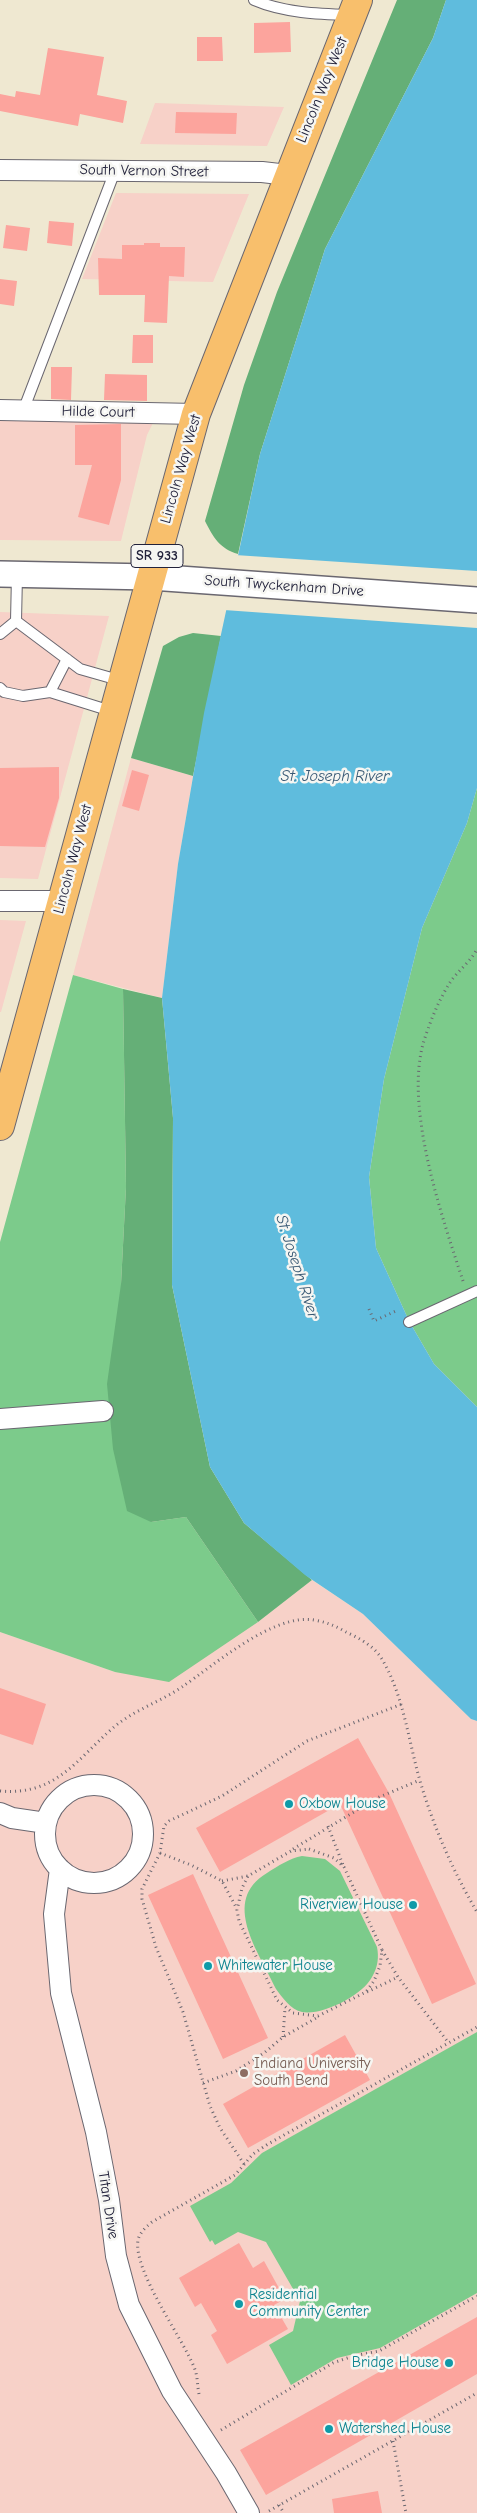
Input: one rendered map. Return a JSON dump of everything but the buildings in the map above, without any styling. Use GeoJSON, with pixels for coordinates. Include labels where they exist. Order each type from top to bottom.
{"type":"FeatureCollection","features":[{"type":"Feature","properties":{"kind":"main road","name":"Lincoln Way West"},"geometry":{"type":"LineString","coordinates":[[0,1126],[196,414],[355,8]]}},
{"type":"Feature","properties":{"kind":"street","name":"South Vernon Street"},"geometry":{"type":"LineString","coordinates":[[0,170],[262,172],[288,175]]}},
{"type":"Feature","properties":{"kind":"street","name":"Hilde Court"},"geometry":{"type":"LineString","coordinates":[[0,410],[196,414]]}},
{"type":"Feature","properties":{"kind":"street","name":"South Twyckenham Drive"},"geometry":{"type":"LineString","coordinates":[[9,574],[151,577],[477,600]]}},
{"type":"Feature","properties":{"kind":"street"},"geometry":{"type":"LineString","coordinates":[[0,901],[61,901]]}},
{"type":"Feature","properties":{"kind":"street"},"geometry":{"type":"LineString","coordinates":[[0,1419],[103,1411]]}},
{"type":"Feature","properties":{"kind":"street"},"geometry":{"type":"LineString","coordinates":[[96,1784],[111,1787],[124,1795],[136,1809],[142,1826],[142,1844],[134,1862],[123,1873],[106,1881],[88,1882],[73,1878],[60,1869],[50,1855],[45,1839],[46,1823],[52,1807],[63,1796],[79,1787],[96,1784]]}},
{"type":"Feature","properties":{"kind":"street"},"geometry":{"type":"LineString","coordinates":[[4,1817],[46,1823]]}},
{"type":"Feature","properties":{"kind":"street","name":"Titan Drive"},"geometry":{"type":"LineString","coordinates":[[60,1869],[54,1914],[61,1993],[96,2132],[110,2200],[116,2256],[130,2305],[172,2391],[226,2473],[248,2513]]}},
{"type":"Feature","properties":{"kind":"lane"},"geometry":{"type":"LineString","coordinates":[[254,0],[267,6],[296,11],[355,8]]}},
{"type":"Feature","properties":{"kind":"lane"},"geometry":{"type":"LineString","coordinates":[[24,411],[115,171]]}},
{"type":"Feature","properties":{"kind":"lane"},"geometry":{"type":"LineString","coordinates":[[9,574],[16,621],[80,668],[122,681]]}},
{"type":"Feature","properties":{"kind":"lane"},"geometry":{"type":"LineString","coordinates":[[0,634],[16,621]]}},
{"type":"Feature","properties":{"kind":"lane"},"geometry":{"type":"LineString","coordinates":[[50,692],[67,659]]}},
{"type":"Feature","properties":{"kind":"lane"},"geometry":{"type":"LineString","coordinates":[[0,688],[4,692],[22,696],[50,692],[114,712]]}},
{"type":"Feature","properties":{"kind":"lane"},"geometry":{"type":"LineString","coordinates":[[409,1322],[472,1293]]}},
{"type":"Feature","properties":{"kind":"path"},"geometry":{"type":"LineString","coordinates":[[472,1293],[439,1206],[420,1115],[417,1082],[423,1044],[437,1008],[451,981],[477,948]]}},
{"type":"Feature","properties":{"kind":"path"},"geometry":{"type":"LineString","coordinates":[[0,1791],[13,1792],[33,1789],[54,1781],[74,1766],[134,1712],[180,1688],[259,1634],[294,1621],[313,1619],[333,1625],[362,1639],[380,1656],[402,1704],[420,1780],[440,1842],[477,1912]]}},
{"type":"Feature","properties":{"kind":"path"},"geometry":{"type":"LineString","coordinates":[[244,2164],[220,2128],[203,2083],[183,2012],[156,1947],[142,1899],[142,1889],[160,1853],[164,1826],[169,1821],[222,1796],[307,1741],[402,1704]]}},
{"type":"Feature","properties":{"kind":"path"},"geometry":{"type":"LineString","coordinates":[[222,1881],[248,1876],[377,1798],[420,1780]]}},
{"type":"Feature","properties":{"kind":"path"},"geometry":{"type":"LineString","coordinates":[[328,1826],[344,1867],[382,1950],[398,1977],[448,2042]]}},
{"type":"Feature","properties":{"kind":"path"},"geometry":{"type":"LineString","coordinates":[[291,1850],[309,1849],[322,1852],[334,1858],[344,1867]]}},
{"type":"Feature","properties":{"kind":"path"},"geometry":{"type":"LineString","coordinates":[[160,1853],[191,1865],[222,1881],[277,2000],[285,2008],[304,2016],[318,2016]]}},
{"type":"Feature","properties":{"kind":"path"},"geometry":{"type":"LineString","coordinates":[[237,1910],[242,1888],[248,1876]]}},
{"type":"Feature","properties":{"kind":"path"},"geometry":{"type":"LineString","coordinates":[[366,1992],[374,1982],[380,1966],[382,1950]]}},
{"type":"Feature","properties":{"kind":"path"},"geometry":{"type":"LineString","coordinates":[[203,2083],[236,2071],[264,2053],[283,2037],[318,2016],[398,1977]]}},
{"type":"Feature","properties":{"kind":"path"},"geometry":{"type":"LineString","coordinates":[[283,2037],[285,2008]]}},
{"type":"Feature","properties":{"kind":"path"},"geometry":{"type":"LineString","coordinates":[[200,2399],[195,2368],[154,2294],[142,2261],[138,2239],[142,2231],[152,2222],[235,2175],[244,2164],[268,2144],[477,2027]]}},
{"type":"Feature","properties":{"kind":"path"},"geometry":{"type":"LineString","coordinates":[[218,2431],[333,2363],[353,2356],[379,2351],[477,2296]]}},
{"type":"Feature","properties":{"kind":"path"},"geometry":{"type":"LineString","coordinates":[[265,2513],[477,2393]]}},
{"type":"Feature","properties":{"kind":"path"},"geometry":{"type":"LineString","coordinates":[[392,2441],[406,2513]]}},
{"type":"Feature","properties":{"kind":"path"},"geometry":{"type":"LineString","coordinates":[[279,2505],[284,2513]]}},
{"type":"Feature","properties":{"kind":"shaded area"},"geometry":{"type":"Polygon","coordinates":[[[155,103],[284,107],[267,146],[140,144],[155,103]]]}},
{"type":"Feature","properties":{"kind":"shaded area"},"geometry":{"type":"Polygon","coordinates":[[[116,193],[249,194],[213,282],[82,279],[116,193]]]}},
{"type":"Feature","properties":{"kind":"shaded area"},"geometry":{"type":"Polygon","coordinates":[[[0,421],[154,421],[147,435],[121,541],[0,540],[0,421]]]}},
{"type":"Feature","properties":{"kind":"shaded area"},"geometry":{"type":"Polygon","coordinates":[[[0,612],[109,616],[38,879],[0,878],[0,612]]]}},
{"type":"Feature","properties":{"kind":"shaded area"},"geometry":{"type":"Polygon","coordinates":[[[131,758],[193,776],[178,864],[162,998],[73,975],[131,758]]]}},
{"type":"Feature","properties":{"kind":"shaded area"},"geometry":{"type":"Polygon","coordinates":[[[0,920],[26,921],[1,1012],[0,1012],[0,920]]]}},
{"type":"Feature","properties":{"kind":"shaded area","name":"Indiana University South Bend"},"geometry":{"type":"Polygon","coordinates":[[[312,1580],[363,1614],[471,1719],[477,1721],[477,2513],[0,2513],[0,1632],[115,1672],[258,1622],[312,1580]]]}},
{"type":"Feature","properties":{"kind":"green space"},"geometry":{"type":"Polygon","coordinates":[[[397,0],[446,0],[433,38],[325,249],[260,454],[238,554],[226,549],[218,542],[205,521],[244,385],[277,292],[397,0]]]}},
{"type":"Feature","properties":{"kind":"green space"},"geometry":{"type":"Polygon","coordinates":[[[193,633],[221,636],[193,776],[131,758],[163,646],[179,637],[193,633]]]}},
{"type":"Feature","properties":{"kind":"green space"},"geometry":{"type":"Polygon","coordinates":[[[477,788],[477,1407],[434,1364],[409,1321],[376,1248],[369,1177],[384,1079],[422,928],[467,823],[477,788]]]}},
{"type":"Feature","properties":{"kind":"green space"},"geometry":{"type":"Polygon","coordinates":[[[73,975],[123,989],[126,1187],[121,1284],[151,1522],[186,1517],[258,1622],[169,1682],[115,1672],[0,1632],[0,1242],[73,975]]]}},
{"type":"Feature","properties":{"kind":"green space"},"geometry":{"type":"Polygon","coordinates":[[[123,989],[162,998],[173,1118],[172,1285],[210,1467],[244,1523],[312,1580],[258,1622],[186,1517],[151,1522],[127,1511],[113,1449],[107,1384],[121,1284],[126,1187],[123,989]]]}},
{"type":"Feature","properties":{"kind":"green space"},"geometry":{"type":"Polygon","coordinates":[[[302,1856],[325,1859],[340,1871],[377,1947],[378,1954],[374,1973],[360,1991],[341,2003],[320,2011],[310,2012],[294,2009],[276,1989],[253,1943],[247,1928],[245,1912],[246,1898],[253,1885],[280,1865],[302,1856]]]}},
{"type":"Feature","properties":{"kind":"green space"},"geometry":{"type":"Polygon","coordinates":[[[477,2032],[477,2293],[380,2348],[337,2358],[291,2385],[269,2345],[293,2331],[300,2301],[266,2242],[238,2232],[215,2245],[212,2240],[210,2242],[190,2206],[231,2183],[262,2153],[477,2032]]]}},
{"type":"Feature","properties":{"kind":"water","name":"St. Joseph River"},"geometry":{"type":"Polygon","coordinates":[[[446,0],[477,0],[477,788],[467,823],[422,928],[384,1079],[369,1177],[376,1248],[409,1321],[434,1364],[477,1407],[477,1721],[471,1719],[363,1614],[305,1575],[244,1523],[210,1467],[172,1285],[173,1118],[162,998],[178,864],[204,713],[260,454],[325,249],[433,38],[446,0]]]}},
{"type":"Feature","properties":{"kind":"pier"},"geometry":{"type":"Polygon","coordinates":[[[235,555],[477,571],[477,628],[224,610],[235,555]]]}},
{"type":"Feature","properties":{"kind":"place","name":"Oxbow House"},"geometry":{"type":"Point","coordinates":[289,1804]}},
{"type":"Feature","properties":{"kind":"place","name":"Riverview House"},"geometry":{"type":"Point","coordinates":[413,1905]}},
{"type":"Feature","properties":{"kind":"place","name":"Whitewater House"},"geometry":{"type":"Point","coordinates":[208,1966]}},
{"type":"Feature","properties":{"kind":"place","name":"Indiana University South Bend"},"geometry":{"type":"Point","coordinates":[244,2073]}},
{"type":"Feature","properties":{"kind":"place","name":"Residential Community Center"},"geometry":{"type":"Point","coordinates":[239,2304]}},
{"type":"Feature","properties":{"kind":"place","name":"Bridge House"},"geometry":{"type":"Point","coordinates":[449,2363]}},
{"type":"Feature","properties":{"kind":"place","name":"Watershed House"},"geometry":{"type":"Point","coordinates":[329,2429]}}]}
